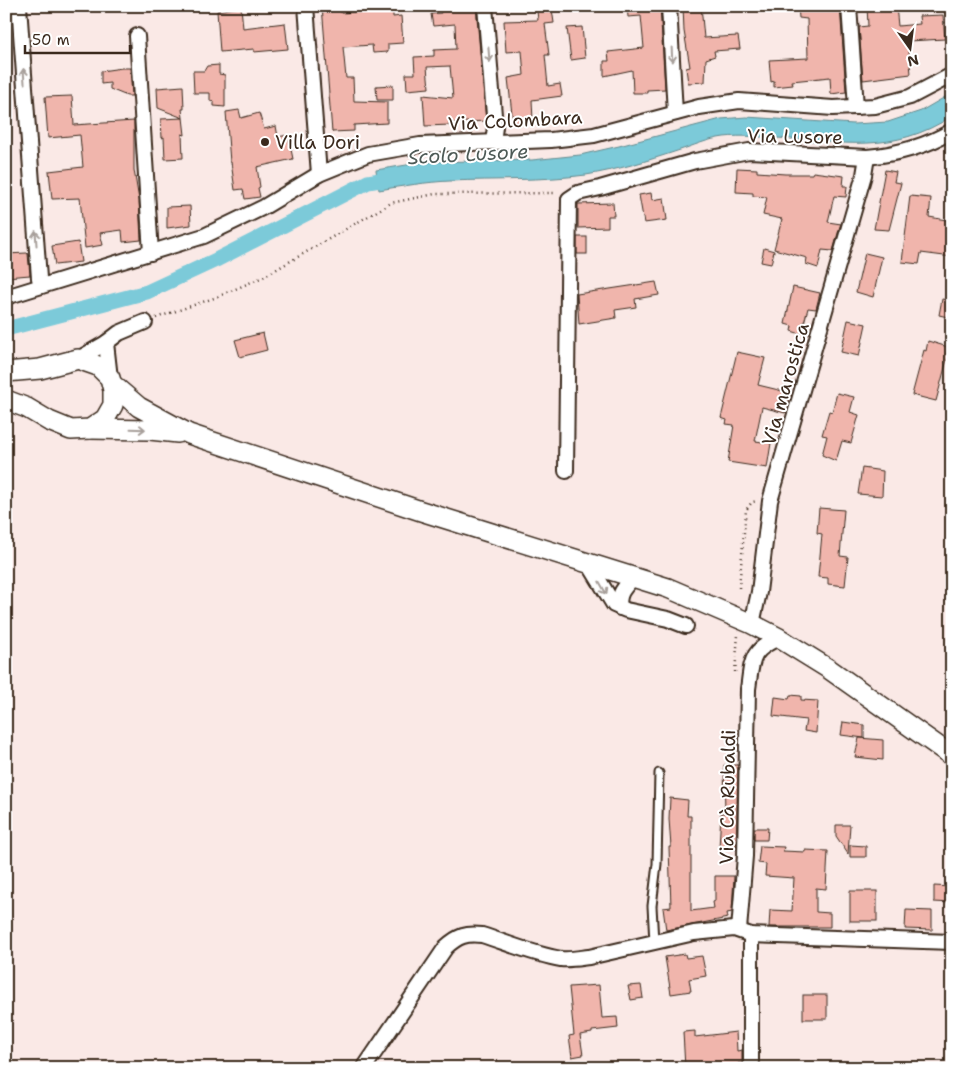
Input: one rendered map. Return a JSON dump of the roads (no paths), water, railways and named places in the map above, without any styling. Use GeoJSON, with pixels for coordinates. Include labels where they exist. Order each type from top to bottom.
{"type":"FeatureCollection","features":[{"type":"Feature","properties":{"kind":"main road"},"geometry":{"type":"LineString","coordinates":[[6,372],[40,369],[78,360],[98,366],[139,407],[189,434],[421,511],[668,588],[752,624],[779,638],[829,669],[952,756]]}},
{"type":"Feature","properties":{"kind":"main road"},"geometry":{"type":"LineString","coordinates":[[90,429],[105,419],[113,405],[111,381]]}},
{"type":"Feature","properties":{"kind":"main road"},"geometry":{"type":"LineString","coordinates":[[6,400],[28,408],[49,421],[71,430],[150,430],[189,434]]}},
{"type":"Feature","properties":{"kind":"street"},"geometry":{"type":"LineString","coordinates":[[19,6],[38,278],[41,286]]}},
{"type":"Feature","properties":{"kind":"street"},"geometry":{"type":"LineString","coordinates":[[306,6],[319,174]]}},
{"type":"Feature","properties":{"kind":"street"},"geometry":{"type":"LineString","coordinates":[[485,6],[495,127],[493,142]]}},
{"type":"Feature","properties":{"kind":"street"},"geometry":{"type":"LineString","coordinates":[[669,6],[675,113]]}},
{"type":"Feature","properties":{"kind":"street"},"geometry":{"type":"LineString","coordinates":[[849,6],[856,108]]}},
{"type":"Feature","properties":{"kind":"street"},"geometry":{"type":"LineString","coordinates":[[137,36],[151,254]]}},
{"type":"Feature","properties":{"kind":"street","name":"Via Colombara"},"geometry":{"type":"LineString","coordinates":[[6,297],[151,254],[204,236],[264,207],[319,174],[368,154],[394,148],[447,143],[551,140],[594,135],[718,102],[739,100],[833,108],[874,106],[910,97],[952,75]]}},
{"type":"Feature","properties":{"kind":"street","name":"Via Lusore"},"geometry":{"type":"LineString","coordinates":[[566,471],[574,196],[695,161],[749,151],[867,157],[901,153],[919,148],[952,131]]}},
{"type":"Feature","properties":{"kind":"street","name":"Via marostica"},"geometry":{"type":"LineString","coordinates":[[752,624],[759,592],[770,501],[864,175],[867,157]]}},
{"type":"Feature","properties":{"kind":"street"},"geometry":{"type":"LineString","coordinates":[[78,360],[106,343],[119,332],[145,322]]}},
{"type":"Feature","properties":{"kind":"street"},"geometry":{"type":"LineString","coordinates":[[106,343],[111,381]]}},
{"type":"Feature","properties":{"kind":"street"},"geometry":{"type":"LineString","coordinates":[[589,564],[610,601],[620,608],[668,619],[686,626]]}},
{"type":"Feature","properties":{"kind":"street"},"geometry":{"type":"LineString","coordinates":[[620,608],[619,596],[633,578]]}},
{"type":"Feature","properties":{"kind":"street","name":"Via Cà Rubaldi"},"geometry":{"type":"LineString","coordinates":[[751,1068],[745,932],[748,689],[755,655],[760,647],[779,638]]}},
{"type":"Feature","properties":{"kind":"street"},"geometry":{"type":"LineString","coordinates":[[364,1068],[446,947],[455,938],[462,935],[482,935],[547,955],[574,959],[694,933],[728,929],[745,932],[952,942]]}},
{"type":"Feature","properties":{"kind":"lane"},"geometry":{"type":"LineString","coordinates":[[654,942],[652,906],[657,864],[659,773]]}},
{"type":"Feature","properties":{"kind":"water"},"geometry":{"type":"Polygon","coordinates":[[[952,93],[952,116],[930,128],[888,141],[845,143],[750,136],[724,137],[632,165],[586,175],[535,179],[467,180],[414,184],[379,190],[376,170],[425,162],[532,160],[580,155],[721,119],[746,117],[854,124],[888,122],[921,111],[952,93]]]}},
{"type":"Feature","properties":{"kind":"waterway","name":"Scolo Lusore"},"geometry":{"type":"LineString","coordinates":[[6,329],[147,292],[216,260],[368,182],[398,177]]}},
{"type":"Feature","properties":{"kind":"place","name":"Villa Dori"},"geometry":{"type":"Point","coordinates":[265,142]}}]}
